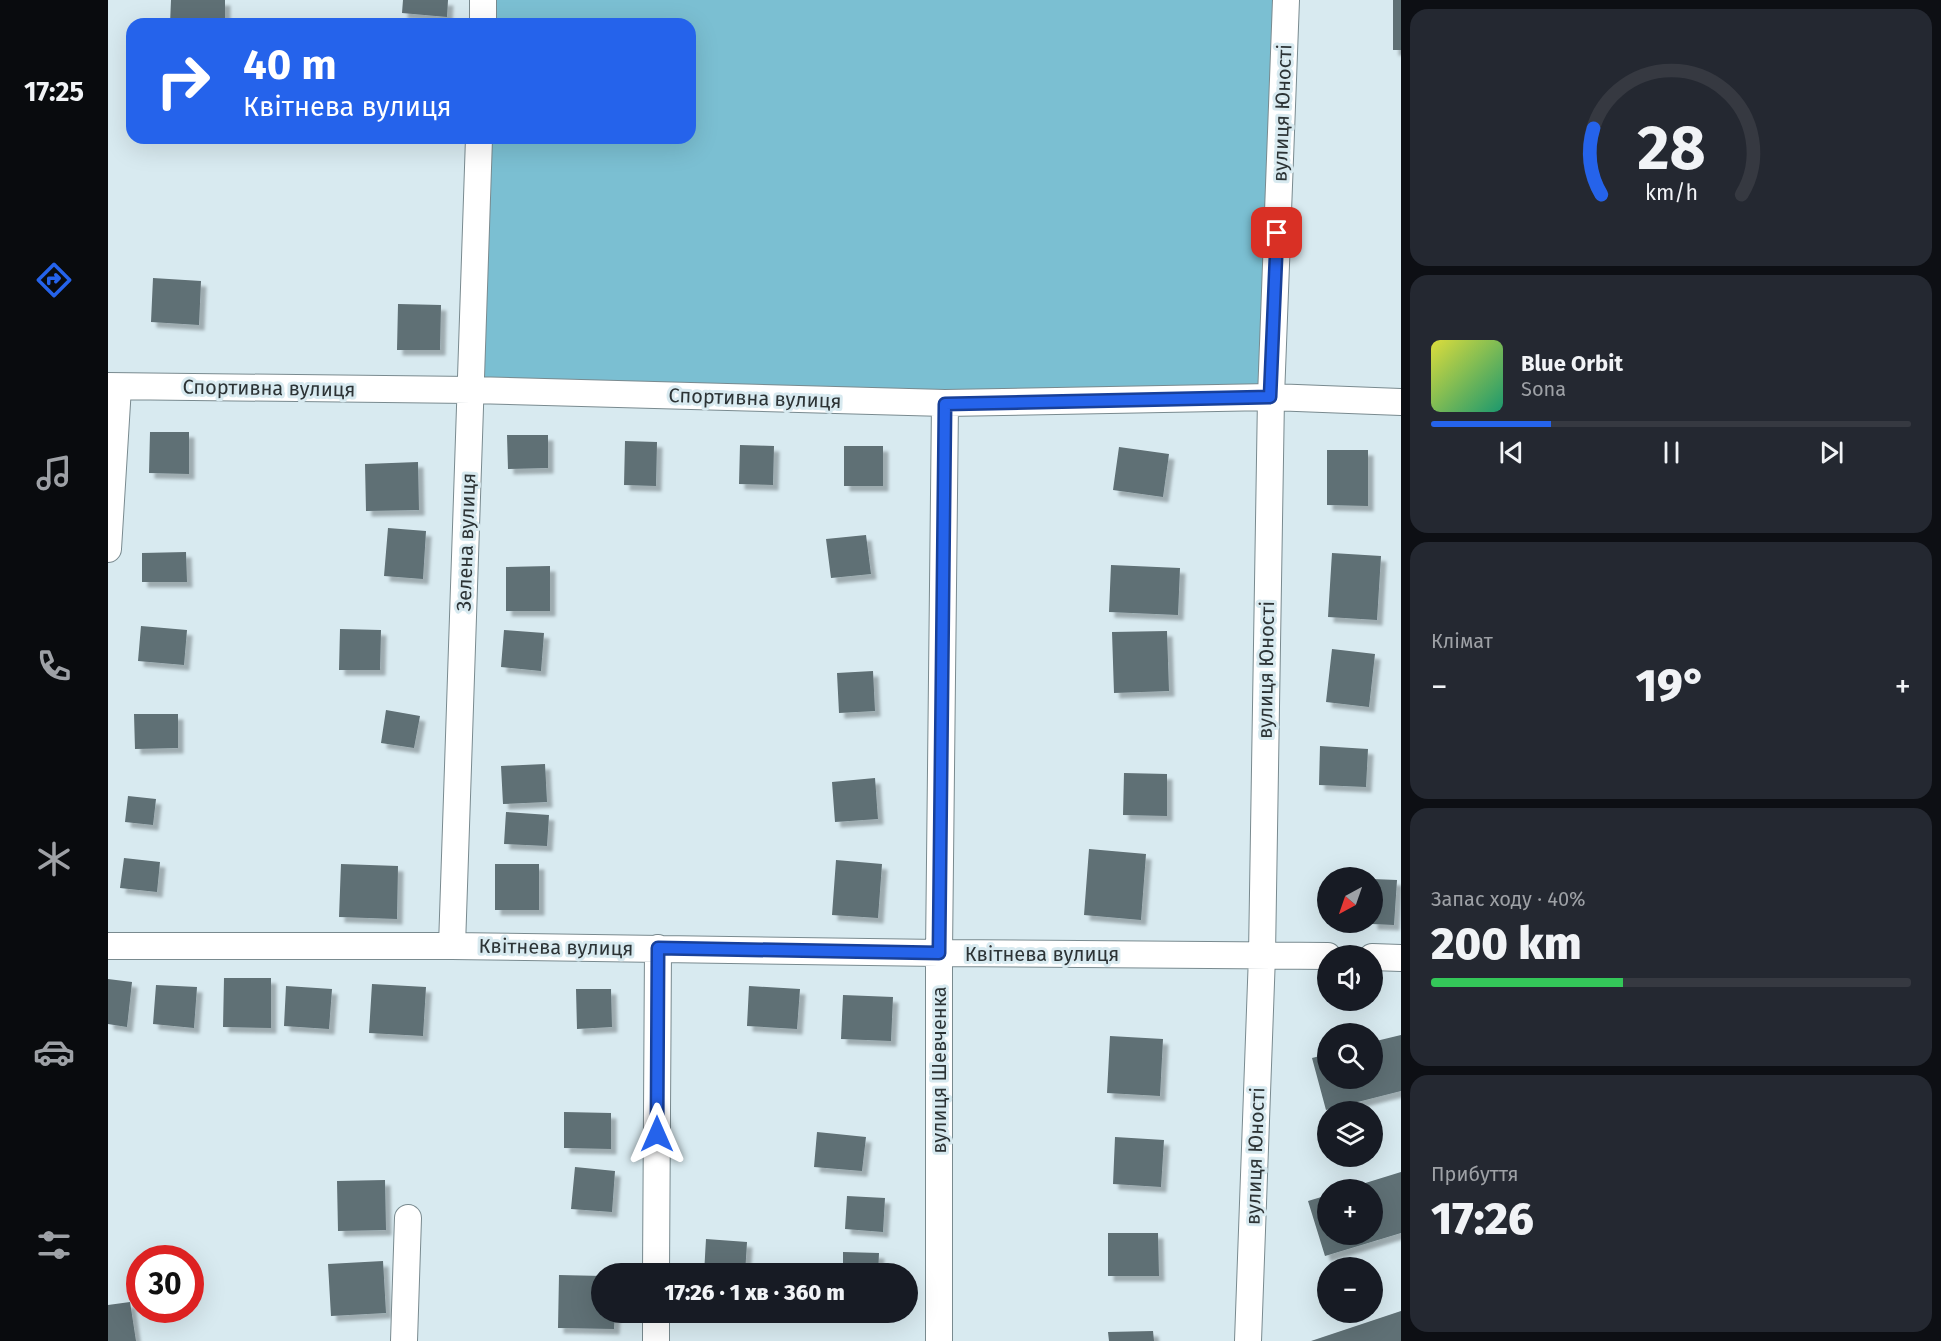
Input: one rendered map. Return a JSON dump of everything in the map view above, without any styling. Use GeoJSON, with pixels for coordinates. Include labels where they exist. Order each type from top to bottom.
{"type":"FeatureCollection","features":[{"type":"Feature","properties":{"kind":"street"},"geometry":{"type":"LineString","coordinates":[[483,0],[483,18]]}},
{"type":"Feature","properties":{"kind":"street","name":"вулиця Юності"},"geometry":{"type":"LineString","coordinates":[[1248,1341],[1262,955],[1270,397],[1286,0]]}},
{"type":"Feature","properties":{"kind":"street","name":"Зелена вулиця"},"geometry":{"type":"LineString","coordinates":[[452,946],[479,144]]}},
{"type":"Feature","properties":{"kind":"street"},"geometry":{"type":"LineString","coordinates":[[108,549],[113,386]]}},
{"type":"Feature","properties":{"kind":"street","name":"Спортивна вулиця"},"geometry":{"type":"LineString","coordinates":[[113,386],[471,390],[945,404],[1270,397],[1401,402]]}},
{"type":"Feature","properties":{"kind":"street","name":"вулиця Шевченка"},"geometry":{"type":"LineString","coordinates":[[939,1341],[939,953],[945,404]]}},
{"type":"Feature","properties":{"kind":"street","name":"Квітнева вулиця"},"geometry":{"type":"LineString","coordinates":[[108,946],[452,946],[1317,956]]}},
{"type":"Feature","properties":{"kind":"street"},"geometry":{"type":"LineString","coordinates":[[656,1263],[658,948]]}},
{"type":"Feature","properties":{"kind":"street"},"geometry":{"type":"LineString","coordinates":[[1383,957],[1401,958]]}},
{"type":"Feature","properties":{"kind":"street"},"geometry":{"type":"LineString","coordinates":[[404,1341],[408,1218]]}},
{"type":"Feature","properties":{"kind":"street"},"geometry":{"type":"LineString","coordinates":[[656,1323],[656,1341]]}},
{"type":"Feature","properties":{"kind":"shaded area"},"geometry":{"type":"Polygon","coordinates":[[[483,0],[1286,0],[1271,397],[471,390],[479,144],[696,144],[696,18],[483,18],[483,0]]]}},
{"type":"Feature","properties":{"kind":"building"},"geometry":{"type":"Polygon","coordinates":[[[171,0],[225,0],[225,18],[170,18],[171,0]]]}},
{"type":"Feature","properties":{"kind":"building"},"geometry":{"type":"Polygon","coordinates":[[[403,0],[448,0],[447,17],[402,13],[403,0]]]}},
{"type":"Feature","properties":{"kind":"building"},"geometry":{"type":"Polygon","coordinates":[[[1393,0],[1401,0],[1401,50],[1393,50],[1393,0]]]}},
{"type":"Feature","properties":{"kind":"building"},"geometry":{"type":"Polygon","coordinates":[[[153,278],[201,281],[199,325],[151,322],[153,278]]]}},
{"type":"Feature","properties":{"kind":"building"},"geometry":{"type":"Polygon","coordinates":[[[398,304],[441,305],[440,350],[397,350],[398,304]]]}},
{"type":"Feature","properties":{"kind":"building"},"geometry":{"type":"Polygon","coordinates":[[[150,432],[189,432],[189,474],[149,473],[150,432]]]}},
{"type":"Feature","properties":{"kind":"building"},"geometry":{"type":"Polygon","coordinates":[[[507,435],[548,435],[548,468],[508,469],[507,435]]]}},
{"type":"Feature","properties":{"kind":"building"},"geometry":{"type":"Polygon","coordinates":[[[625,441],[657,442],[656,486],[624,485],[625,441]]]}},
{"type":"Feature","properties":{"kind":"building"},"geometry":{"type":"Polygon","coordinates":[[[740,445],[774,446],[773,485],[739,484],[740,445]]]}},
{"type":"Feature","properties":{"kind":"building"},"geometry":{"type":"Polygon","coordinates":[[[844,446],[883,446],[883,486],[844,486],[844,446]]]}},
{"type":"Feature","properties":{"kind":"building"},"geometry":{"type":"Polygon","coordinates":[[[1119,447],[1169,454],[1163,497],[1113,490],[1119,447]]]}},
{"type":"Feature","properties":{"kind":"building"},"geometry":{"type":"Polygon","coordinates":[[[1327,450],[1368,450],[1368,506],[1327,505],[1327,450]]]}},
{"type":"Feature","properties":{"kind":"building"},"geometry":{"type":"Polygon","coordinates":[[[418,462],[419,510],[366,511],[365,464],[418,462]]]}},
{"type":"Feature","properties":{"kind":"building"},"geometry":{"type":"Polygon","coordinates":[[[388,528],[426,531],[423,579],[384,576],[388,528]]]}},
{"type":"Feature","properties":{"kind":"building"},"geometry":{"type":"Polygon","coordinates":[[[866,535],[871,574],[831,578],[826,539],[866,535]]]}},
{"type":"Feature","properties":{"kind":"building"},"geometry":{"type":"Polygon","coordinates":[[[186,552],[187,582],[142,582],[142,553],[186,552]]]}},
{"type":"Feature","properties":{"kind":"building"},"geometry":{"type":"Polygon","coordinates":[[[1332,553],[1381,556],[1377,620],[1328,617],[1332,553]]]}},
{"type":"Feature","properties":{"kind":"building"},"geometry":{"type":"Polygon","coordinates":[[[1111,565],[1180,568],[1178,615],[1109,612],[1111,565]]]}},
{"type":"Feature","properties":{"kind":"building"},"geometry":{"type":"Polygon","coordinates":[[[550,566],[550,611],[506,611],[506,567],[550,566]]]}},
{"type":"Feature","properties":{"kind":"building"},"geometry":{"type":"Polygon","coordinates":[[[141,626],[187,630],[184,665],[138,661],[141,626]]]}},
{"type":"Feature","properties":{"kind":"building"},"geometry":{"type":"Polygon","coordinates":[[[340,629],[381,630],[380,670],[339,670],[340,629]]]}},
{"type":"Feature","properties":{"kind":"building"},"geometry":{"type":"Polygon","coordinates":[[[504,630],[544,633],[541,671],[501,667],[504,630]]]}},
{"type":"Feature","properties":{"kind":"building"},"geometry":{"type":"Polygon","coordinates":[[[1167,631],[1169,691],[1114,693],[1112,632],[1167,631]]]}},
{"type":"Feature","properties":{"kind":"building"},"geometry":{"type":"Polygon","coordinates":[[[1332,649],[1375,654],[1369,707],[1326,702],[1332,649]]]}},
{"type":"Feature","properties":{"kind":"building"},"geometry":{"type":"Polygon","coordinates":[[[873,671],[875,711],[839,713],[837,673],[873,671]]]}},
{"type":"Feature","properties":{"kind":"building"},"geometry":{"type":"Polygon","coordinates":[[[386,710],[420,716],[414,748],[381,743],[386,710]]]}},
{"type":"Feature","properties":{"kind":"building"},"geometry":{"type":"Polygon","coordinates":[[[134,714],[178,714],[178,748],[135,749],[134,714]]]}},
{"type":"Feature","properties":{"kind":"building"},"geometry":{"type":"Polygon","coordinates":[[[1320,746],[1368,749],[1366,787],[1319,785],[1320,746]]]}},
{"type":"Feature","properties":{"kind":"building"},"geometry":{"type":"Polygon","coordinates":[[[545,764],[547,802],[503,804],[501,766],[545,764]]]}},
{"type":"Feature","properties":{"kind":"building"},"geometry":{"type":"Polygon","coordinates":[[[1124,773],[1167,774],[1167,816],[1123,815],[1124,773]]]}},
{"type":"Feature","properties":{"kind":"building"},"geometry":{"type":"Polygon","coordinates":[[[875,778],[878,819],[835,822],[832,782],[875,778]]]}},
{"type":"Feature","properties":{"kind":"building"},"geometry":{"type":"Polygon","coordinates":[[[128,796],[156,799],[153,825],[125,822],[128,796]]]}},
{"type":"Feature","properties":{"kind":"building"},"geometry":{"type":"Polygon","coordinates":[[[506,812],[549,815],[547,846],[504,844],[506,812]]]}},
{"type":"Feature","properties":{"kind":"building"},"geometry":{"type":"Polygon","coordinates":[[[1089,849],[1146,854],[1141,920],[1084,915],[1089,849]]]}},
{"type":"Feature","properties":{"kind":"building"},"geometry":{"type":"Polygon","coordinates":[[[124,858],[160,862],[157,892],[120,888],[124,858]]]}},
{"type":"Feature","properties":{"kind":"building"},"geometry":{"type":"Polygon","coordinates":[[[836,860],[882,864],[878,918],[832,915],[836,860]]]}},
{"type":"Feature","properties":{"kind":"building"},"geometry":{"type":"Polygon","coordinates":[[[341,864],[398,866],[397,919],[339,917],[341,864]]]}},
{"type":"Feature","properties":{"kind":"building"},"geometry":{"type":"Polygon","coordinates":[[[495,864],[539,864],[539,910],[495,910],[495,864]]]}},
{"type":"Feature","properties":{"kind":"building"},"geometry":{"type":"Polygon","coordinates":[[[1383,879],[1397,880],[1394,925],[1383,924],[1383,879]]]}},
{"type":"Feature","properties":{"kind":"building"},"geometry":{"type":"Polygon","coordinates":[[[224,978],[271,978],[271,1028],[223,1027],[224,978]]]}},
{"type":"Feature","properties":{"kind":"building"},"geometry":{"type":"Polygon","coordinates":[[[108,979],[132,982],[127,1027],[108,1024],[108,979]]]}},
{"type":"Feature","properties":{"kind":"building"},"geometry":{"type":"Polygon","coordinates":[[[372,984],[426,987],[423,1036],[369,1033],[372,984]]]}},
{"type":"Feature","properties":{"kind":"building"},"geometry":{"type":"Polygon","coordinates":[[[156,985],[197,987],[194,1028],[153,1024],[156,985]]]}},
{"type":"Feature","properties":{"kind":"building"},"geometry":{"type":"Polygon","coordinates":[[[286,986],[332,989],[329,1029],[284,1026],[286,986]]]}},
{"type":"Feature","properties":{"kind":"building"},"geometry":{"type":"Polygon","coordinates":[[[749,986],[800,989],[797,1029],[747,1026],[749,986]]]}},
{"type":"Feature","properties":{"kind":"building"},"geometry":{"type":"Polygon","coordinates":[[[576,989],[611,989],[612,1027],[577,1029],[576,989]]]}},
{"type":"Feature","properties":{"kind":"building"},"geometry":{"type":"Polygon","coordinates":[[[843,995],[893,997],[891,1041],[841,1039],[843,995]]]}},
{"type":"Feature","properties":{"kind":"building"},"geometry":{"type":"Polygon","coordinates":[[[1401,1035],[1401,1091],[1362,1101],[1324,1101],[1320,1089],[1383,1089],[1383,1039],[1401,1035]]]}},
{"type":"Feature","properties":{"kind":"building"},"geometry":{"type":"Polygon","coordinates":[[[1110,1036],[1163,1039],[1160,1096],[1107,1093],[1110,1036]]]}},
{"type":"Feature","properties":{"kind":"building"},"geometry":{"type":"Polygon","coordinates":[[[1317,1057],[1317,1077],[1312,1058],[1317,1057]]]}},
{"type":"Feature","properties":{"kind":"building"},"geometry":{"type":"Polygon","coordinates":[[[564,1112],[611,1113],[611,1149],[564,1148],[564,1112]]]}},
{"type":"Feature","properties":{"kind":"building"},"geometry":{"type":"Polygon","coordinates":[[[817,1132],[866,1137],[862,1171],[814,1167],[817,1132]]]}},
{"type":"Feature","properties":{"kind":"building"},"geometry":{"type":"Polygon","coordinates":[[[1115,1137],[1164,1140],[1161,1187],[1113,1184],[1115,1137]]]}},
{"type":"Feature","properties":{"kind":"building"},"geometry":{"type":"Polygon","coordinates":[[[575,1167],[615,1171],[612,1212],[571,1209],[575,1167]]]}},
{"type":"Feature","properties":{"kind":"building"},"geometry":{"type":"Polygon","coordinates":[[[1401,1172],[1401,1233],[1383,1238],[1383,1179],[1378,1179],[1401,1172]]]}},
{"type":"Feature","properties":{"kind":"building"},"geometry":{"type":"Polygon","coordinates":[[[385,1180],[386,1230],[338,1231],[337,1181],[385,1180]]]}},
{"type":"Feature","properties":{"kind":"building"},"geometry":{"type":"Polygon","coordinates":[[[847,1196],[885,1198],[883,1232],[845,1229],[847,1196]]]}},
{"type":"Feature","properties":{"kind":"building"},"geometry":{"type":"Polygon","coordinates":[[[1317,1198],[1317,1230],[1308,1201],[1317,1198]]]}},
{"type":"Feature","properties":{"kind":"building"},"geometry":{"type":"Polygon","coordinates":[[[1108,1233],[1158,1233],[1159,1276],[1108,1276],[1108,1233]]]}},
{"type":"Feature","properties":{"kind":"building"},"geometry":{"type":"Polygon","coordinates":[[[706,1239],[747,1242],[746,1263],[705,1263],[706,1239]]]}},
{"type":"Feature","properties":{"kind":"building"},"geometry":{"type":"Polygon","coordinates":[[[1322,1245],[1361,1245],[1325,1256],[1322,1245]]]}},
{"type":"Feature","properties":{"kind":"building"},"geometry":{"type":"Polygon","coordinates":[[[843,1252],[879,1253],[879,1263],[843,1263],[843,1252]]]}},
{"type":"Feature","properties":{"kind":"building"},"geometry":{"type":"Polygon","coordinates":[[[383,1261],[386,1313],[331,1316],[328,1264],[383,1261]]]}},
{"type":"Feature","properties":{"kind":"building"},"geometry":{"type":"Polygon","coordinates":[[[559,1275],[591,1276],[591,1323],[614,1323],[614,1329],[558,1328],[559,1275]]]}},
{"type":"Feature","properties":{"kind":"building"},"geometry":{"type":"Polygon","coordinates":[[[126,1303],[126,1323],[133,1323],[136,1341],[108,1341],[108,1305],[126,1303]]]}},
{"type":"Feature","properties":{"kind":"building"},"geometry":{"type":"Polygon","coordinates":[[[1401,1311],[1401,1341],[1311,1341],[1365,1323],[1383,1323],[1383,1317],[1401,1311]]]}},
{"type":"Feature","properties":{"kind":"building"},"geometry":{"type":"Polygon","coordinates":[[[1153,1331],[1154,1341],[1109,1341],[1108,1332],[1153,1331]]]}},
{"type":"Feature","properties":{"kind":"route"},"geometry":{"type":"LineString","coordinates":[[657,1134],[658,948],[939,953],[945,404],[1270,397],[1277,233]]}}]}
